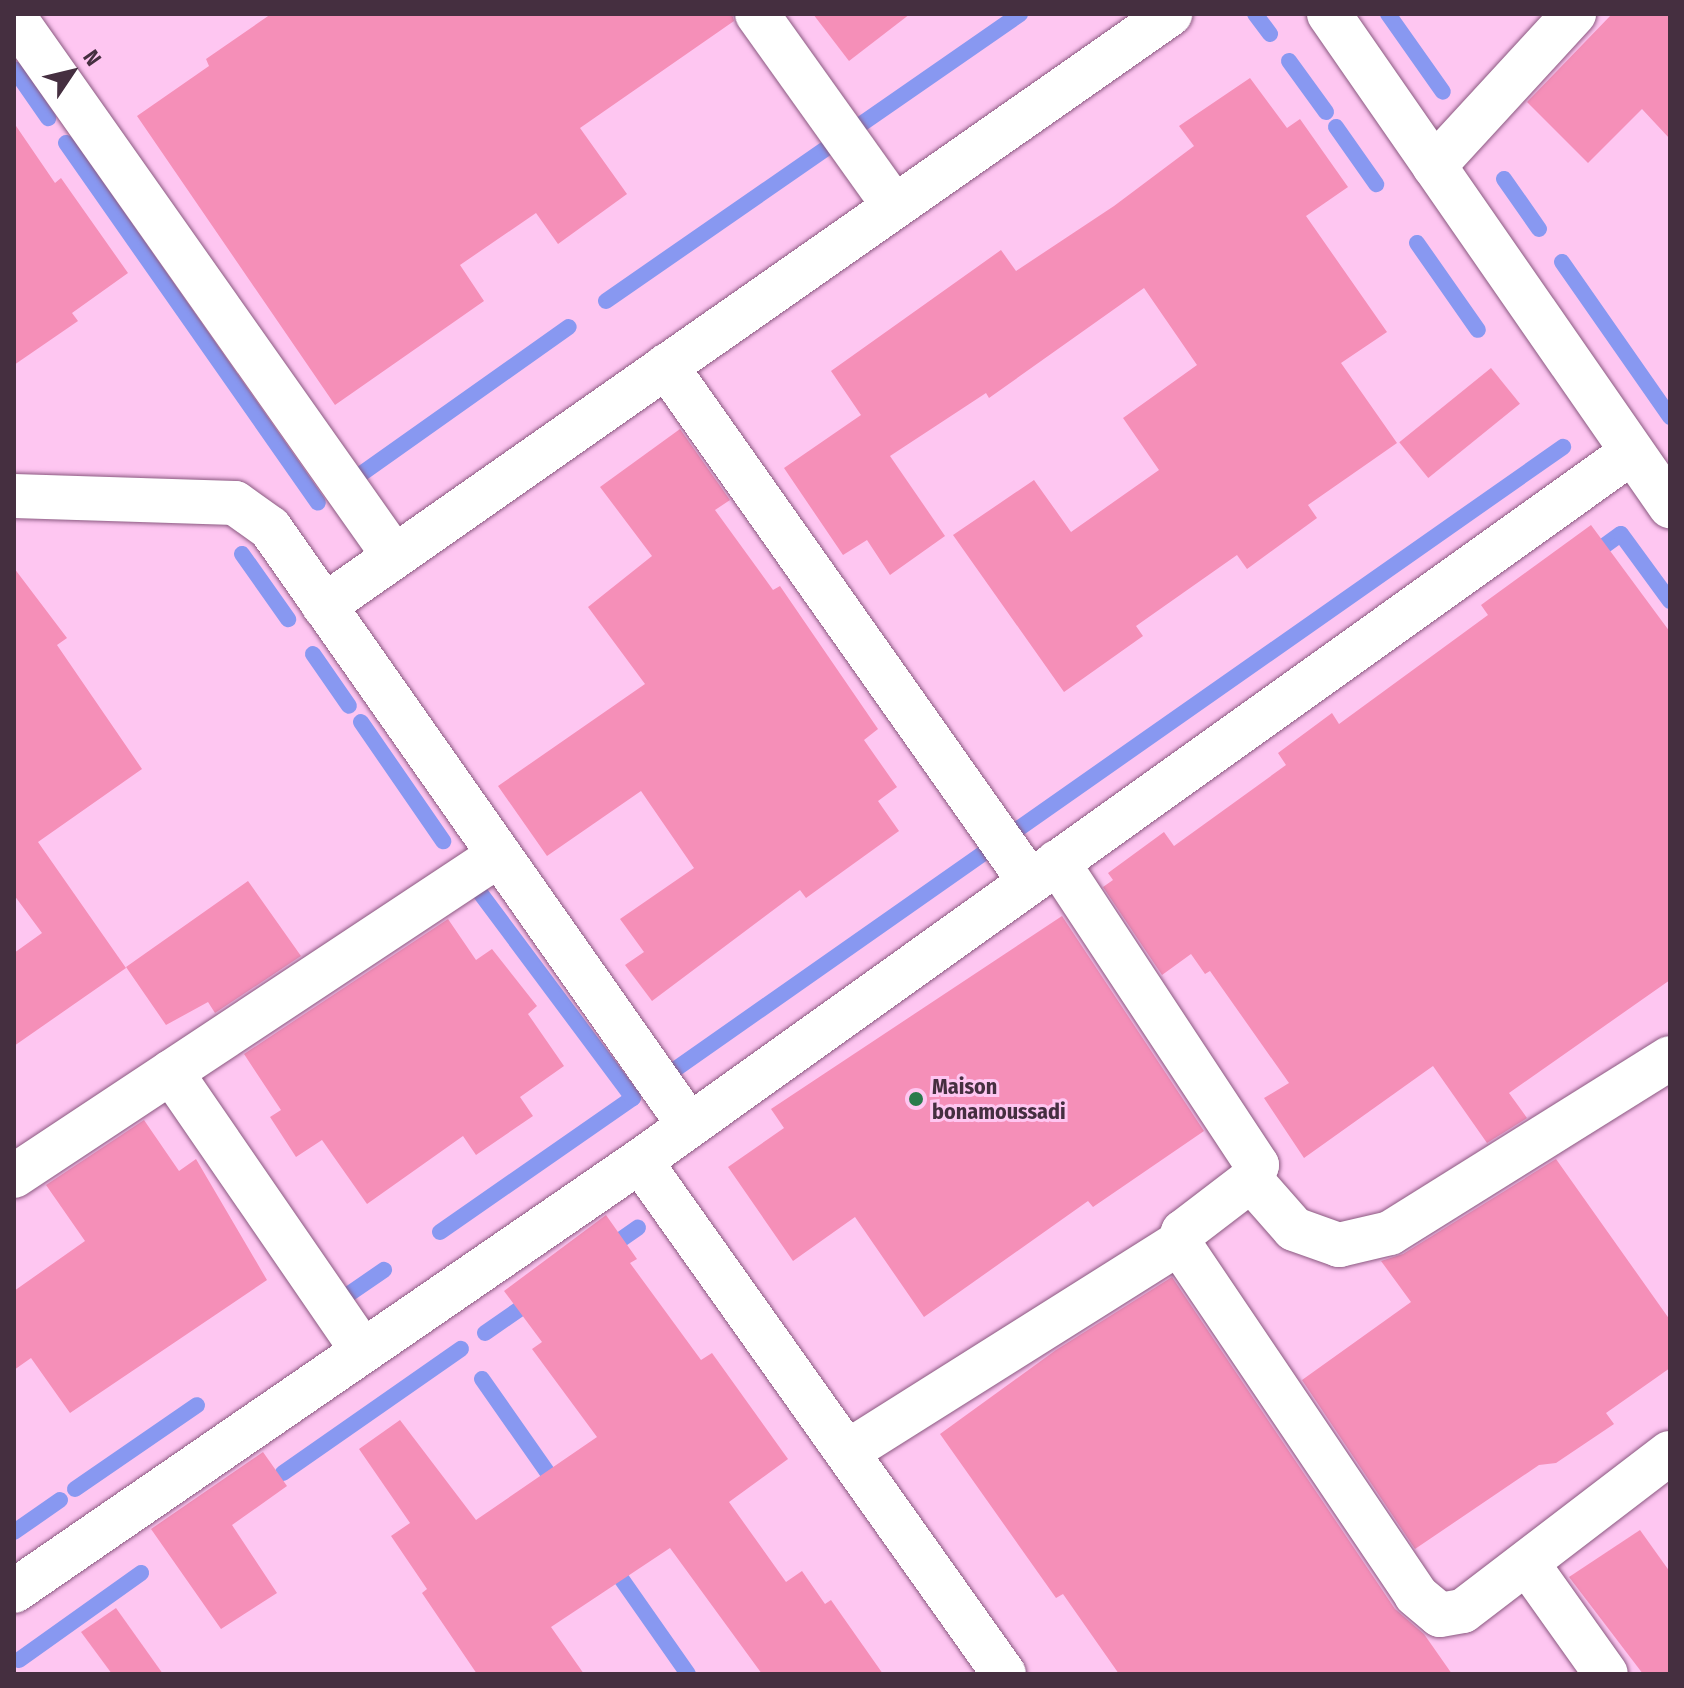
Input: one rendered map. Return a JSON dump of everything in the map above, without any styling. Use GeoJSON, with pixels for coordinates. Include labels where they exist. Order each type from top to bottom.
{"type":"FeatureCollection","features":[{"type":"Feature","properties":{"kind":"street"},"geometry":{"type":"LineString","coordinates":[[757,14],[894,206]]}},
{"type":"Feature","properties":{"kind":"street"},"geometry":{"type":"LineString","coordinates":[[324,606],[1170,14]]}},
{"type":"Feature","properties":{"kind":"street"},"geometry":{"type":"LineString","coordinates":[[14,1591],[640,1161],[1043,872],[1656,475],[1329,14]]}},
{"type":"Feature","properties":{"kind":"street"},"geometry":{"type":"LineString","coordinates":[[1434,166],[1574,14]]}},
{"type":"Feature","properties":{"kind":"street"},"geometry":{"type":"LineString","coordinates":[[14,17],[394,556]]}},
{"type":"Feature","properties":{"kind":"street"},"geometry":{"type":"LineString","coordinates":[[666,366],[1252,1150],[1257,1165],[1251,1180],[1183,1232],[1179,1243],[847,1452]]}},
{"type":"Feature","properties":{"kind":"street"},"geometry":{"type":"LineString","coordinates":[[14,496],[235,503],[270,528],[689,1125]]}},
{"type":"Feature","properties":{"kind":"street"},"geometry":{"type":"LineString","coordinates":[[19,1161],[171,1072],[499,855]]}},
{"type":"Feature","properties":{"kind":"street"},"geometry":{"type":"LineString","coordinates":[[1251,1180],[1294,1229],[1339,1245],[1390,1233],[1670,1058]]}},
{"type":"Feature","properties":{"kind":"street"},"geometry":{"type":"LineString","coordinates":[[171,1072],[362,1350]]}},
{"type":"Feature","properties":{"kind":"street"},"geometry":{"type":"LineString","coordinates":[[640,1161],[1004,1674]]}},
{"type":"Feature","properties":{"kind":"street"},"geometry":{"type":"LineString","coordinates":[[1179,1243],[1416,1595],[1440,1615],[1463,1611],[1670,1453]]}},
{"type":"Feature","properties":{"kind":"street"},"geometry":{"type":"LineString","coordinates":[[1527,1563],[1606,1674]]}},
{"type":"Feature","properties":{"kind":"building"},"geometry":{"type":"Polygon","coordinates":[[[271,14],[732,14],[734,21],[580,128],[627,194],[558,244],[536,213],[460,265],[484,301],[335,405],[137,116],[209,66],[206,59],[271,14]]]}},
{"type":"Feature","properties":{"kind":"building"},"geometry":{"type":"Polygon","coordinates":[[[813,14],[910,14],[849,61],[813,14]]]}},
{"type":"Feature","properties":{"kind":"building"},"geometry":{"type":"Polygon","coordinates":[[[1612,14],[1670,14],[1670,139],[1642,109],[1588,163],[1527,102],[1612,14]]]}},
{"type":"Feature","properties":{"kind":"building"},"geometry":{"type":"Polygon","coordinates":[[[1250,78],[1287,128],[1300,119],[1348,187],[1306,216],[1387,332],[1341,363],[1397,443],[1308,505],[1317,518],[1247,569],[1237,555],[1136,626],[1143,636],[1064,692],[953,535],[1034,480],[1071,532],[1159,470],[1123,418],[1197,365],[1144,288],[989,398],[986,393],[890,456],[945,536],[890,575],[867,540],[843,555],[784,468],[861,415],[831,371],[1001,250],[1016,271],[1114,206],[1194,146],[1179,126],[1250,78]]]}},
{"type":"Feature","properties":{"kind":"building"},"geometry":{"type":"Polygon","coordinates":[[[14,123],[55,183],[61,178],[128,273],[72,313],[78,321],[14,365],[14,123]]]}},
{"type":"Feature","properties":{"kind":"building"},"geometry":{"type":"Polygon","coordinates":[[[1491,368],[1520,404],[1428,478],[1399,442],[1491,368]]]}},
{"type":"Feature","properties":{"kind":"building"},"geometry":{"type":"Polygon","coordinates":[[[680,429],[730,500],[715,510],[773,590],[780,586],[878,729],[864,740],[897,787],[878,801],[899,831],[806,898],[800,890],[652,1001],[625,965],[644,952],[620,919],[694,868],[641,791],[547,856],[498,786],[645,684],[588,607],[652,556],[600,487],[680,429]]]}},
{"type":"Feature","properties":{"kind":"building"},"geometry":{"type":"Polygon","coordinates":[[[1591,525],[1670,632],[1670,980],[1509,1093],[1527,1118],[1487,1143],[1433,1066],[1304,1158],[1264,1098],[1289,1083],[1210,971],[1205,974],[1191,954],[1162,975],[1103,887],[1113,880],[1108,873],[1164,832],[1174,846],[1286,765],[1278,753],[1332,713],[1339,724],[1488,615],[1481,605],[1591,525]]]}},
{"type":"Feature","properties":{"kind":"building"},"geometry":{"type":"Polygon","coordinates":[[[14,568],[67,638],[57,645],[142,769],[38,842],[126,968],[14,1046],[14,953],[42,933],[14,895],[14,568]]]}},
{"type":"Feature","properties":{"kind":"building"},"geometry":{"type":"Polygon","coordinates":[[[248,881],[301,956],[215,1013],[208,1002],[166,1025],[126,967],[248,881]]]}},
{"type":"Feature","properties":{"kind":"building"},"geometry":{"type":"Polygon","coordinates":[[[1062,916],[1204,1131],[1093,1207],[1088,1201],[924,1317],[855,1217],[793,1261],[728,1167],[784,1128],[771,1109],[1062,916]]]}},
{"type":"Feature","properties":{"kind":"building"},"geometry":{"type":"Polygon","coordinates":[[[448,919],[476,960],[492,949],[537,1006],[528,1014],[564,1066],[520,1097],[533,1116],[476,1155],[463,1136],[367,1204],[322,1140],[296,1157],[270,1117],[281,1110],[244,1054],[448,919]]]}},
{"type":"Feature","properties":{"kind":"building"},"geometry":{"type":"Polygon","coordinates":[[[144,1120],[179,1171],[196,1159],[267,1280],[70,1413],[31,1358],[14,1370],[14,1291],[85,1241],[46,1185],[144,1120]]]}},
{"type":"Feature","properties":{"kind":"building"},"geometry":{"type":"Polygon","coordinates":[[[1556,1159],[1670,1320],[1670,1368],[1606,1413],[1614,1424],[1556,1463],[1539,1465],[1415,1549],[1302,1380],[1411,1302],[1381,1261],[1403,1254],[1556,1159]]]}},
{"type":"Feature","properties":{"kind":"building"},"geometry":{"type":"Polygon","coordinates":[[[606,1215],[637,1259],[630,1263],[701,1360],[712,1353],[788,1459],[729,1502],[786,1582],[802,1571],[825,1604],[831,1600],[883,1674],[762,1674],[670,1548],[551,1627],[584,1674],[477,1674],[422,1593],[427,1589],[391,1536],[410,1523],[359,1449],[400,1420],[476,1520],[597,1437],[532,1349],[542,1342],[504,1291],[606,1215]]]}},
{"type":"Feature","properties":{"kind":"building"},"geometry":{"type":"Polygon","coordinates":[[[1172,1277],[1395,1609],[1424,1634],[1452,1674],[1119,1674],[1063,1594],[1056,1598],[940,1434],[1056,1350],[1172,1277]]]}},
{"type":"Feature","properties":{"kind":"building"},"geometry":{"type":"Polygon","coordinates":[[[263,1452],[287,1486],[232,1525],[277,1593],[221,1629],[151,1529],[263,1452]]]}},
{"type":"Feature","properties":{"kind":"building"},"geometry":{"type":"Polygon","coordinates":[[[1640,1530],[1670,1572],[1670,1674],[1643,1674],[1569,1577],[1640,1530]]]}},
{"type":"Feature","properties":{"kind":"building"},"geometry":{"type":"Polygon","coordinates":[[[116,1608],[163,1674],[112,1674],[81,1632],[116,1608]]]}},
{"type":"Feature","properties":{"kind":"waterway"},"geometry":{"type":"LineString","coordinates":[[606,301],[1020,14]]}},
{"type":"Feature","properties":{"kind":"waterway"},"geometry":{"type":"LineString","coordinates":[[1255,14],[1270,34]]}},
{"type":"Feature","properties":{"kind":"waterway"},"geometry":{"type":"LineString","coordinates":[[1388,14],[1443,92]]}},
{"type":"Feature","properties":{"kind":"waterway"},"geometry":{"type":"LineString","coordinates":[[1289,61],[1326,112]]}},
{"type":"Feature","properties":{"kind":"waterway"},"geometry":{"type":"LineString","coordinates":[[14,69],[48,118]]}},
{"type":"Feature","properties":{"kind":"waterway"},"geometry":{"type":"LineString","coordinates":[[1336,127],[1376,184]]}},
{"type":"Feature","properties":{"kind":"waterway"},"geometry":{"type":"LineString","coordinates":[[66,143],[318,503]]}},
{"type":"Feature","properties":{"kind":"waterway"},"geometry":{"type":"LineString","coordinates":[[1504,179],[1539,229]]}},
{"type":"Feature","properties":{"kind":"waterway"},"geometry":{"type":"LineString","coordinates":[[1417,243],[1478,330]]}},
{"type":"Feature","properties":{"kind":"waterway"},"geometry":{"type":"LineString","coordinates":[[1562,262],[1670,417]]}},
{"type":"Feature","properties":{"kind":"waterway"},"geometry":{"type":"LineString","coordinates":[[354,479],[569,327]]}},
{"type":"Feature","properties":{"kind":"waterway"},"geometry":{"type":"LineString","coordinates":[[660,1080],[1563,447]]}},
{"type":"Feature","properties":{"kind":"waterway"},"geometry":{"type":"LineString","coordinates":[[1589,557],[1621,534],[1670,601]]}},
{"type":"Feature","properties":{"kind":"waterway"},"geometry":{"type":"LineString","coordinates":[[242,554],[288,619]]}},
{"type":"Feature","properties":{"kind":"waterway"},"geometry":{"type":"LineString","coordinates":[[313,654],[349,706]]}},
{"type":"Feature","properties":{"kind":"waterway"},"geometry":{"type":"LineString","coordinates":[[361,722],[443,841]]}},
{"type":"Feature","properties":{"kind":"waterway"},"geometry":{"type":"LineString","coordinates":[[440,1232],[633,1098],[468,877]]}},
{"type":"Feature","properties":{"kind":"waterway"},"geometry":{"type":"LineString","coordinates":[[606,1250],[638,1228]]}},
{"type":"Feature","properties":{"kind":"waterway"},"geometry":{"type":"LineString","coordinates":[[333,1305],[384,1270]]}},
{"type":"Feature","properties":{"kind":"waterway"},"geometry":{"type":"LineString","coordinates":[[485,1333],[534,1299]]}},
{"type":"Feature","properties":{"kind":"waterway"},"geometry":{"type":"LineString","coordinates":[[283,1473],[461,1349]]}},
{"type":"Feature","properties":{"kind":"waterway"},"geometry":{"type":"LineString","coordinates":[[482,1379],[559,1489]]}},
{"type":"Feature","properties":{"kind":"waterway"},"geometry":{"type":"LineString","coordinates":[[75,1489],[197,1405]]}},
{"type":"Feature","properties":{"kind":"waterway"},"geometry":{"type":"LineString","coordinates":[[14,1532],[60,1500]]}},
{"type":"Feature","properties":{"kind":"waterway"},"geometry":{"type":"LineString","coordinates":[[611,1564],[688,1674]]}},
{"type":"Feature","properties":{"kind":"waterway"},"geometry":{"type":"LineString","coordinates":[[19,1660],[141,1573]]}},
{"type":"Feature","properties":{"kind":"place","name":"Maison bonamoussadi"},"geometry":{"type":"Point","coordinates":[916,1099]}}]}
